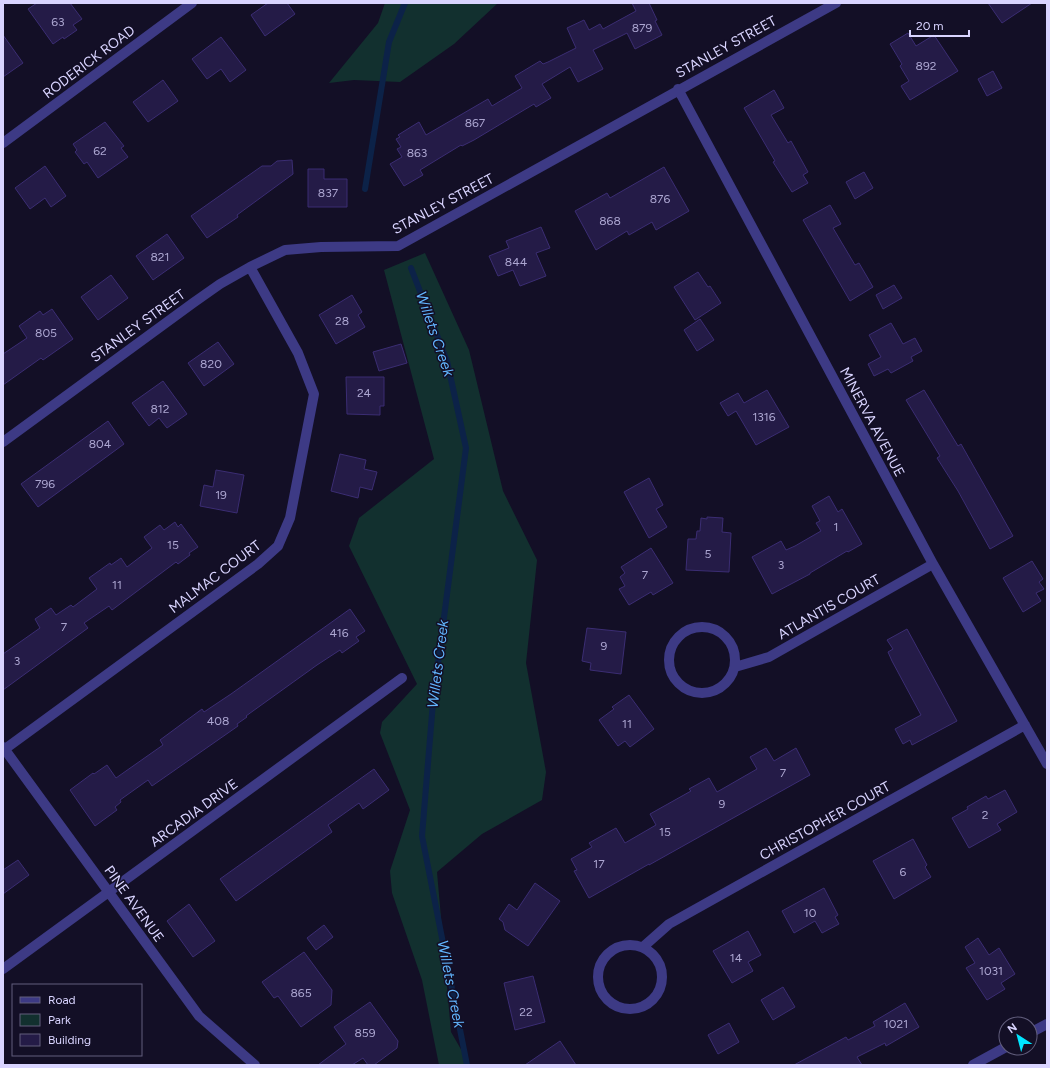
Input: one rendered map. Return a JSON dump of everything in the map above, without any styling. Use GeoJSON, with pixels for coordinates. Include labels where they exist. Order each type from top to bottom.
{"type":"FeatureCollection","features":[{"type":"Feature","properties":{"kind":"street","name":"RODERICK ROAD"},"geometry":{"type":"LineString","coordinates":[[3,143],[192,3]]}},
{"type":"Feature","properties":{"kind":"street","name":"STANLEY STREET"},"geometry":{"type":"LineString","coordinates":[[3,442],[193,303],[220,284],[250,267],[285,250],[321,247],[398,246],[678,89],[836,3]]}},
{"type":"Feature","properties":{"kind":"street","name":"MINERVA AVENUE"},"geometry":{"type":"LineString","coordinates":[[678,89],[933,564],[1047,764]]}},
{"type":"Feature","properties":{"kind":"street","name":"MALMAC COURT"},"geometry":{"type":"LineString","coordinates":[[4,748],[258,564],[278,546],[290,518],[314,394],[298,353],[250,267]]}},
{"type":"Feature","properties":{"kind":"street","name":"ATLANTIS COURT"},"geometry":{"type":"LineString","coordinates":[[736,667],[769,657],[933,564]]}},
{"type":"Feature","properties":{"kind":"street"},"geometry":{"type":"LineString","coordinates":[[696,627],[710,627],[722,632],[731,642],[736,654],[736,667],[730,679],[721,688],[708,693],[695,693],[683,688],[674,678],[669,666],[670,653],[675,641],[684,632],[696,627]]}},
{"type":"Feature","properties":{"kind":"street","name":"ARCADIA DRIVE"},"geometry":{"type":"LineString","coordinates":[[3,969],[402,678]]}},
{"type":"Feature","properties":{"kind":"street","name":"CHRISTOPHER COURT"},"geometry":{"type":"LineString","coordinates":[[643,947],[669,924],[1025,725]]}},
{"type":"Feature","properties":{"kind":"street","name":"PINE AVENUE"},"geometry":{"type":"LineString","coordinates":[[4,748],[199,1016],[255,1065]]}},
{"type":"Feature","properties":{"kind":"street"},"geometry":{"type":"LineString","coordinates":[[630,945],[643,947],[653,954],[660,965],[662,978],[660,990],[652,1001],[642,1008],[629,1010],[616,1008],[606,1000],[599,990],[597,977],[599,964],[607,954],[618,947],[630,945]]}},
{"type":"Feature","properties":{"kind":"street"},"geometry":{"type":"LineString","coordinates":[[1038,1029],[1047,1024]]}},
{"type":"Feature","properties":{"kind":"street"},"geometry":{"type":"LineString","coordinates":[[973,1065],[998,1051]]}},
{"type":"Feature","properties":{"kind":"green space"},"geometry":{"type":"Polygon","coordinates":[[[385,3],[498,3],[454,44],[400,82],[354,80],[329,83],[378,23],[385,3]]]}},
{"type":"Feature","properties":{"kind":"green space"},"geometry":{"type":"Polygon","coordinates":[[[425,253],[469,350],[503,491],[537,560],[526,663],[546,772],[542,800],[482,834],[437,872],[451,1032],[470,1065],[439,1065],[422,980],[392,893],[390,871],[410,810],[380,733],[382,722],[417,684],[349,546],[359,518],[434,459],[384,270],[425,253]]]}},
{"type":"Feature","properties":{"kind":"building"},"geometry":{"type":"Polygon","coordinates":[[[37,3],[70,3],[82,19],[73,25],[77,30],[64,39],[63,37],[53,44],[28,9],[37,3]]]}},
{"type":"Feature","properties":{"kind":"building"},"geometry":{"type":"Polygon","coordinates":[[[268,3],[287,3],[295,14],[265,36],[251,15],[268,3]]]}},
{"type":"Feature","properties":{"kind":"building"},"geometry":{"type":"Polygon","coordinates":[[[632,3],[649,3],[657,20],[655,21],[662,35],[635,49],[627,33],[593,50],[603,69],[578,82],[570,67],[542,84],[551,98],[536,107],[534,104],[474,140],[462,146],[461,145],[420,170],[423,175],[404,186],[390,164],[402,157],[397,149],[401,147],[396,139],[400,137],[398,135],[419,122],[426,135],[488,99],[492,106],[522,88],[515,76],[540,61],[543,64],[576,48],[567,28],[584,20],[589,30],[600,24],[603,29],[636,11],[632,3]]]}},
{"type":"Feature","properties":{"kind":"building"},"geometry":{"type":"Polygon","coordinates":[[[988,3],[1032,3],[1002,23],[988,3]]]}},
{"type":"Feature","properties":{"kind":"building"},"geometry":{"type":"Polygon","coordinates":[[[908,33],[916,46],[934,35],[958,71],[910,100],[901,86],[909,81],[900,66],[902,64],[890,44],[908,33]]]}},
{"type":"Feature","properties":{"kind":"building"},"geometry":{"type":"Polygon","coordinates":[[[3,35],[23,63],[3,77],[3,35]]]}},
{"type":"Feature","properties":{"kind":"building"},"geometry":{"type":"Polygon","coordinates":[[[221,37],[246,70],[230,82],[221,69],[207,79],[192,59],[221,37]]]}},
{"type":"Feature","properties":{"kind":"building"},"geometry":{"type":"Polygon","coordinates":[[[993,71],[1002,88],[987,96],[978,79],[993,71]]]}},
{"type":"Feature","properties":{"kind":"building"},"geometry":{"type":"Polygon","coordinates":[[[163,80],[178,101],[148,122],[133,102],[163,80]]]}},
{"type":"Feature","properties":{"kind":"building"},"geometry":{"type":"Polygon","coordinates":[[[774,90],[784,108],[771,115],[788,143],[791,141],[808,172],[803,175],[808,183],[792,192],[773,162],[775,161],[744,108],[774,90]]]}},
{"type":"Feature","properties":{"kind":"building"},"geometry":{"type":"Polygon","coordinates":[[[105,122],[124,146],[121,148],[128,157],[98,178],[87,162],[84,164],[75,152],[77,150],[73,144],[105,122]]]}},
{"type":"Feature","properties":{"kind":"building"},"geometry":{"type":"Polygon","coordinates":[[[292,160],[293,174],[237,215],[238,217],[207,238],[191,216],[262,166],[271,166],[277,161],[292,160]]]}},
{"type":"Feature","properties":{"kind":"building"},"geometry":{"type":"Polygon","coordinates":[[[45,166],[66,196],[51,207],[45,198],[30,209],[15,188],[45,166]]]}},
{"type":"Feature","properties":{"kind":"building"},"geometry":{"type":"Polygon","coordinates":[[[664,167],[689,211],[656,230],[652,222],[629,235],[627,231],[596,250],[575,211],[607,193],[610,198],[664,167]]]}},
{"type":"Feature","properties":{"kind":"building"},"geometry":{"type":"Polygon","coordinates":[[[308,169],[324,169],[324,179],[347,179],[347,207],[308,207],[308,169]]]}},
{"type":"Feature","properties":{"kind":"building"},"geometry":{"type":"Polygon","coordinates":[[[864,172],[873,188],[855,199],[846,182],[864,172]]]}},
{"type":"Feature","properties":{"kind":"building"},"geometry":{"type":"Polygon","coordinates":[[[830,205],[841,224],[833,228],[855,265],[859,263],[873,287],[850,301],[803,220],[830,205]]]}},
{"type":"Feature","properties":{"kind":"building"},"geometry":{"type":"Polygon","coordinates":[[[541,227],[550,248],[536,253],[546,276],[520,286],[513,270],[498,276],[489,256],[509,248],[506,241],[541,227]]]}},
{"type":"Feature","properties":{"kind":"building"},"geometry":{"type":"Polygon","coordinates":[[[167,234],[184,258],[153,280],[136,256],[167,234]]]}},
{"type":"Feature","properties":{"kind":"building"},"geometry":{"type":"Polygon","coordinates":[[[698,272],[708,287],[710,286],[721,303],[695,320],[674,287],[698,272]]]}},
{"type":"Feature","properties":{"kind":"building"},"geometry":{"type":"Polygon","coordinates":[[[111,275],[128,298],[98,320],[81,297],[111,275]]]}},
{"type":"Feature","properties":{"kind":"building"},"geometry":{"type":"Polygon","coordinates":[[[894,285],[902,298],[883,309],[876,295],[894,285]]]}},
{"type":"Feature","properties":{"kind":"building"},"geometry":{"type":"Polygon","coordinates":[[[352,295],[362,312],[358,315],[365,327],[336,344],[319,315],[352,295]]]}},
{"type":"Feature","properties":{"kind":"building"},"geometry":{"type":"Polygon","coordinates":[[[52,309],[73,339],[43,360],[41,358],[3,385],[3,354],[27,338],[19,326],[40,311],[43,315],[52,309]]]}},
{"type":"Feature","properties":{"kind":"building"},"geometry":{"type":"Polygon","coordinates":[[[700,319],[714,340],[697,351],[684,330],[700,319]]]}},
{"type":"Feature","properties":{"kind":"building"},"geometry":{"type":"Polygon","coordinates":[[[891,323],[903,344],[915,338],[922,351],[911,357],[913,361],[891,373],[888,369],[874,376],[868,364],[881,357],[869,335],[891,323]]]}},
{"type":"Feature","properties":{"kind":"building"},"geometry":{"type":"Polygon","coordinates":[[[218,342],[234,364],[204,386],[188,363],[218,342]]]}},
{"type":"Feature","properties":{"kind":"building"},"geometry":{"type":"Polygon","coordinates":[[[401,344],[407,363],[379,371],[373,352],[401,344]]]}},
{"type":"Feature","properties":{"kind":"building"},"geometry":{"type":"Polygon","coordinates":[[[346,377],[384,377],[384,406],[380,406],[380,415],[347,414],[346,377]]]}},
{"type":"Feature","properties":{"kind":"building"},"geometry":{"type":"Polygon","coordinates":[[[163,381],[187,414],[167,428],[159,418],[149,426],[132,403],[163,381]]]}},
{"type":"Feature","properties":{"kind":"building"},"geometry":{"type":"Polygon","coordinates":[[[767,390],[789,427],[756,445],[736,411],[728,416],[720,403],[738,393],[744,403],[767,390]]]}},
{"type":"Feature","properties":{"kind":"building"},"geometry":{"type":"Polygon","coordinates":[[[924,390],[958,446],[961,444],[1013,536],[990,549],[958,491],[937,458],[940,456],[906,400],[924,390]]]}},
{"type":"Feature","properties":{"kind":"building"},"geometry":{"type":"Polygon","coordinates":[[[108,421],[124,444],[38,507],[21,484],[108,421]]]}},
{"type":"Feature","properties":{"kind":"building"},"geometry":{"type":"Polygon","coordinates":[[[340,454],[366,460],[364,469],[377,472],[372,490],[360,487],[358,498],[331,491],[340,454]]]}},
{"type":"Feature","properties":{"kind":"building"},"geometry":{"type":"Polygon","coordinates":[[[216,470],[244,475],[237,513],[200,506],[204,485],[213,487],[216,470]]]}},
{"type":"Feature","properties":{"kind":"building"},"geometry":{"type":"Polygon","coordinates":[[[649,478],[663,505],[656,509],[667,527],[649,538],[624,492],[649,478]]]}},
{"type":"Feature","properties":{"kind":"building"},"geometry":{"type":"Polygon","coordinates":[[[829,496],[838,512],[842,509],[862,544],[772,594],[752,557],[781,541],[786,550],[821,531],[816,523],[820,521],[812,506],[829,496]]]}},
{"type":"Feature","properties":{"kind":"building"},"geometry":{"type":"Polygon","coordinates":[[[707,517],[723,518],[722,532],[731,533],[729,572],[686,570],[688,539],[696,539],[697,531],[700,531],[701,518],[707,519],[707,517]]]}},
{"type":"Feature","properties":{"kind":"building"},"geometry":{"type":"Polygon","coordinates":[[[175,522],[178,527],[181,524],[198,547],[189,553],[190,555],[178,564],[176,562],[112,610],[109,606],[84,623],[88,628],[3,690],[3,654],[40,628],[35,619],[51,608],[56,615],[71,605],[73,607],[97,589],[89,578],[110,563],[111,565],[121,558],[127,567],[152,548],[144,537],[160,525],[164,530],[175,522]]]}},
{"type":"Feature","properties":{"kind":"building"},"geometry":{"type":"Polygon","coordinates":[[[651,548],[673,583],[653,595],[651,592],[629,605],[619,589],[625,586],[620,577],[625,573],[621,567],[651,548]]]}},
{"type":"Feature","properties":{"kind":"building"},"geometry":{"type":"Polygon","coordinates":[[[1032,561],[1043,579],[1039,582],[1044,589],[1036,593],[1041,601],[1023,612],[1003,578],[1032,561]]]}},
{"type":"Feature","properties":{"kind":"building"},"geometry":{"type":"Polygon","coordinates":[[[350,609],[365,631],[356,637],[359,641],[342,653],[340,650],[317,665],[246,716],[247,717],[237,724],[238,726],[152,786],[148,780],[120,800],[121,802],[115,807],[117,810],[95,826],[70,790],[93,773],[94,774],[107,765],[116,778],[163,745],[160,740],[202,709],[204,712],[231,694],[350,609]]]}},
{"type":"Feature","properties":{"kind":"building"},"geometry":{"type":"Polygon","coordinates":[[[587,628],[626,632],[621,674],[590,670],[591,663],[582,661],[587,628]]]}},
{"type":"Feature","properties":{"kind":"building"},"geometry":{"type":"Polygon","coordinates":[[[907,629],[957,721],[912,745],[910,740],[903,744],[895,729],[921,715],[892,661],[888,652],[893,649],[887,640],[907,629]]]}},
{"type":"Feature","properties":{"kind":"building"},"geometry":{"type":"Polygon","coordinates":[[[629,695],[654,729],[630,747],[625,741],[618,746],[599,720],[614,709],[612,707],[629,695]]]}},
{"type":"Feature","properties":{"kind":"building"},"geometry":{"type":"Polygon","coordinates":[[[766,748],[774,761],[796,748],[810,775],[589,898],[574,871],[577,870],[571,859],[592,847],[589,843],[616,828],[625,843],[656,825],[650,814],[691,791],[689,789],[709,778],[717,792],[757,769],[750,757],[766,748]]]}},
{"type":"Feature","properties":{"kind":"building"},"geometry":{"type":"Polygon","coordinates":[[[374,769],[389,790],[363,809],[359,803],[328,825],[332,832],[236,901],[220,879],[374,769]]]}},
{"type":"Feature","properties":{"kind":"building"},"geometry":{"type":"Polygon","coordinates":[[[1005,790],[1017,812],[997,824],[1001,830],[969,848],[952,818],[986,796],[988,799],[1005,790]]]}},
{"type":"Feature","properties":{"kind":"building"},"geometry":{"type":"Polygon","coordinates":[[[913,839],[927,865],[925,867],[931,877],[894,899],[873,861],[913,839]]]}},
{"type":"Feature","properties":{"kind":"building"},"geometry":{"type":"Polygon","coordinates":[[[18,860],[29,875],[3,894],[3,870],[18,860]]]}},
{"type":"Feature","properties":{"kind":"building"},"geometry":{"type":"Polygon","coordinates":[[[535,883],[560,901],[528,946],[505,930],[503,922],[499,919],[509,904],[517,910],[535,883]]]}},
{"type":"Feature","properties":{"kind":"building"},"geometry":{"type":"Polygon","coordinates":[[[824,888],[838,915],[835,917],[839,924],[822,933],[815,921],[794,933],[782,911],[824,888]]]}},
{"type":"Feature","properties":{"kind":"building"},"geometry":{"type":"Polygon","coordinates":[[[189,904],[215,941],[193,957],[167,921],[189,904]]]}},
{"type":"Feature","properties":{"kind":"building"},"geometry":{"type":"Polygon","coordinates":[[[324,925],[333,937],[316,950],[307,938],[324,925]]]}},
{"type":"Feature","properties":{"kind":"building"},"geometry":{"type":"Polygon","coordinates":[[[748,931],[761,955],[748,962],[753,971],[732,983],[713,951],[748,931]]]}},
{"type":"Feature","properties":{"kind":"building"},"geometry":{"type":"Polygon","coordinates":[[[978,938],[989,955],[999,948],[1015,974],[1001,983],[1005,989],[987,1000],[966,968],[975,963],[965,947],[978,938]]]}},
{"type":"Feature","properties":{"kind":"building"},"geometry":{"type":"Polygon","coordinates":[[[304,952],[332,990],[331,1005],[301,1027],[278,996],[274,998],[262,982],[304,952]]]}},
{"type":"Feature","properties":{"kind":"building"},"geometry":{"type":"Polygon","coordinates":[[[533,976],[545,1022],[515,1030],[504,983],[533,976]]]}},
{"type":"Feature","properties":{"kind":"building"},"geometry":{"type":"Polygon","coordinates":[[[783,987],[795,1007],[773,1020],[761,1000],[783,987]]]}},
{"type":"Feature","properties":{"kind":"building"},"geometry":{"type":"Polygon","coordinates":[[[370,1002],[398,1041],[397,1048],[374,1065],[368,1065],[363,1058],[352,1065],[318,1065],[346,1044],[334,1027],[370,1002]]]}},
{"type":"Feature","properties":{"kind":"building"},"geometry":{"type":"Polygon","coordinates":[[[905,1003],[919,1027],[886,1046],[885,1043],[857,1057],[862,1065],[794,1065],[846,1037],[848,1040],[875,1026],[873,1022],[905,1003]]]}},
{"type":"Feature","properties":{"kind":"building"},"geometry":{"type":"Polygon","coordinates":[[[729,1023],[739,1042],[718,1054],[708,1035],[729,1023]]]}},
{"type":"Feature","properties":{"kind":"building"},"geometry":{"type":"Polygon","coordinates":[[[560,1041],[576,1065],[525,1065],[560,1041]]]}},
{"type":"Feature","properties":{"kind":"waterway","name":"Willets Creek"},"geometry":{"type":"LineString","coordinates":[[365,189],[389,42],[405,3]]}},
{"type":"Feature","properties":{"kind":"waterway","name":"Willets Creek"},"geometry":{"type":"LineString","coordinates":[[411,268],[447,361],[466,448],[433,702],[422,836],[467,1065]]}}]}
